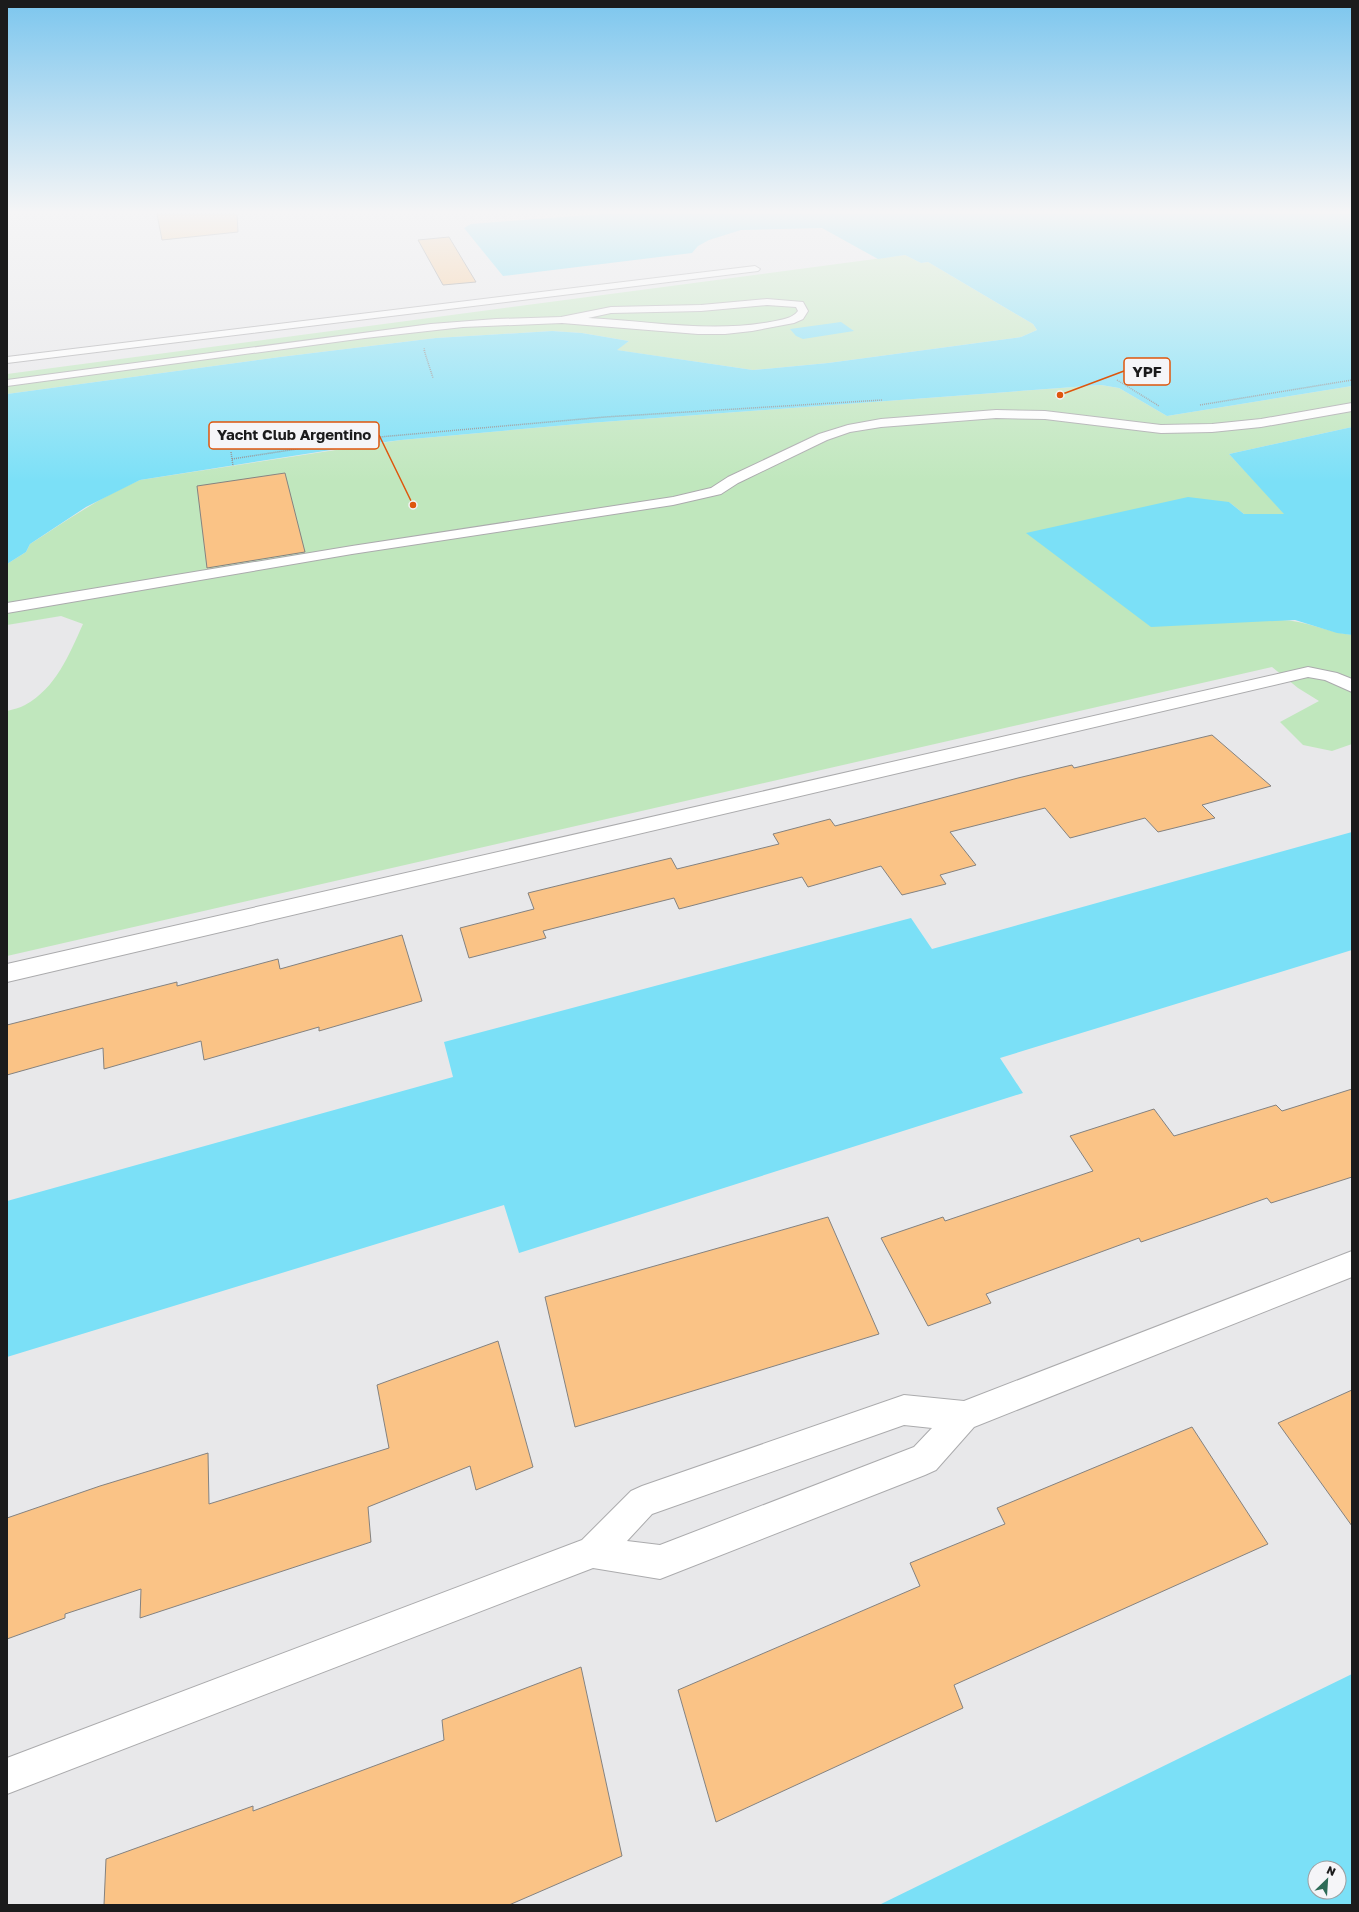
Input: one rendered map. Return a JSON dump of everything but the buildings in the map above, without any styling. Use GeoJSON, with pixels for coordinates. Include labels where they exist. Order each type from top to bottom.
{"type":"FeatureCollection","features":[{"type":"Feature","properties":{"kind":"street"},"geometry":{"type":"LineString","coordinates":[[7,360],[474,303]]}},
{"type":"Feature","properties":{"kind":"street"},"geometry":{"type":"LineString","coordinates":[[562,320],[611,310],[701,308],[754,303]]}},
{"type":"Feature","properties":{"kind":"street"},"geometry":{"type":"LineString","coordinates":[[7,383],[370,334],[489,322],[562,320],[608,322],[680,330],[720,332],[766,327],[798,318],[803,311],[799,304],[787,303]]}},
{"type":"Feature","properties":{"kind":"street"},"geometry":{"type":"LineString","coordinates":[[7,608],[352,550],[673,501],[716,491],[733,480],[823,437],[848,429],[881,423],[996,414],[1045,415],[1161,429],[1212,428],[1261,423],[1352,406]]}},
{"type":"Feature","properties":{"kind":"street"},"geometry":{"type":"LineString","coordinates":[[7,973],[1308,672],[1332,676],[1342,680],[1352,687]]}},
{"type":"Feature","properties":{"kind":"street"},"geometry":{"type":"LineString","coordinates":[[593,1552],[660,1562],[925,1459],[964,1416],[1352,1264]]}},
{"type":"Feature","properties":{"kind":"street"},"geometry":{"type":"LineString","coordinates":[[7,1776],[593,1552],[642,1502],[904,1410],[964,1416]]}},
{"type":"Feature","properties":{"kind":"path"},"geometry":{"type":"LineString","coordinates":[[424,348],[433,378]]}},
{"type":"Feature","properties":{"kind":"path"},"geometry":{"type":"LineString","coordinates":[[1117,380],[1160,407]]}},
{"type":"Feature","properties":{"kind":"path"},"geometry":{"type":"LineString","coordinates":[[1197,406],[1352,380]]}},
{"type":"Feature","properties":{"kind":"path"},"geometry":{"type":"LineString","coordinates":[[1265,395],[1269,397]]}},
{"type":"Feature","properties":{"kind":"path"},"geometry":{"type":"LineString","coordinates":[[232,459],[368,438],[605,417],[882,400]]}},
{"type":"Feature","properties":{"kind":"path"},"geometry":{"type":"LineString","coordinates":[[231,452],[233,466]]}},
{"type":"Feature","properties":{"kind":"green space"},"geometry":{"type":"Polygon","coordinates":[[[541,303],[998,303],[1033,324],[1037,330],[1021,337],[828,363],[753,370],[616,350],[629,341],[582,333],[552,331],[436,338],[280,357],[7,394],[7,374],[541,303]]]}},
{"type":"Feature","properties":{"kind":"green space"},"geometry":{"type":"Polygon","coordinates":[[[1101,385],[1119,388],[1167,416],[1352,386],[1352,427],[1229,454],[1285,514],[1244,514],[1229,502],[1280,620],[1298,622],[1352,635],[1352,744],[1332,751],[1303,745],[1280,722],[1319,701],[1298,688],[1272,667],[7,956],[7,711],[25,705],[45,690],[67,659],[83,624],[61,616],[7,625],[7,564],[26,552],[30,544],[111,494],[140,480],[401,440],[589,423],[1101,385]]]}},
{"type":"Feature","properties":{"kind":"water"},"geometry":{"type":"Polygon","coordinates":[[[998,303],[1352,303],[1352,386],[1167,416],[1119,388],[1101,385],[589,423],[401,440],[363,445],[140,480],[86,507],[30,544],[26,552],[7,564],[7,394],[280,357],[436,338],[552,331],[582,333],[629,341],[617,350],[753,370],[828,363],[1021,337],[1037,330],[1033,324],[998,303]]]}},
{"type":"Feature","properties":{"kind":"water"},"geometry":{"type":"Polygon","coordinates":[[[841,322],[854,331],[803,339],[796,336],[790,329],[841,322]]]}},
{"type":"Feature","properties":{"kind":"water"},"geometry":{"type":"Polygon","coordinates":[[[1352,427],[1352,635],[1337,633],[1295,620],[1151,627],[1026,533],[1188,497],[1229,502],[1244,514],[1284,514],[1229,454],[1352,427]]]}},
{"type":"Feature","properties":{"kind":"water"},"geometry":{"type":"Polygon","coordinates":[[[1352,832],[1352,950],[1000,1058],[1023,1093],[519,1253],[504,1205],[7,1357],[7,1201],[453,1077],[444,1042],[911,918],[932,949],[1352,832]]]}},
{"type":"Feature","properties":{"kind":"water"},"geometry":{"type":"Polygon","coordinates":[[[1352,1674],[1352,1905],[879,1905],[1352,1674]]]}},
{"type":"Feature","properties":{"kind":"place","name":"YPF"},"geometry":{"type":"Point","coordinates":[1060,395]}},
{"type":"Feature","properties":{"kind":"place","name":"Yacht Club Argentino"},"geometry":{"type":"Point","coordinates":[413,505]}}]}
